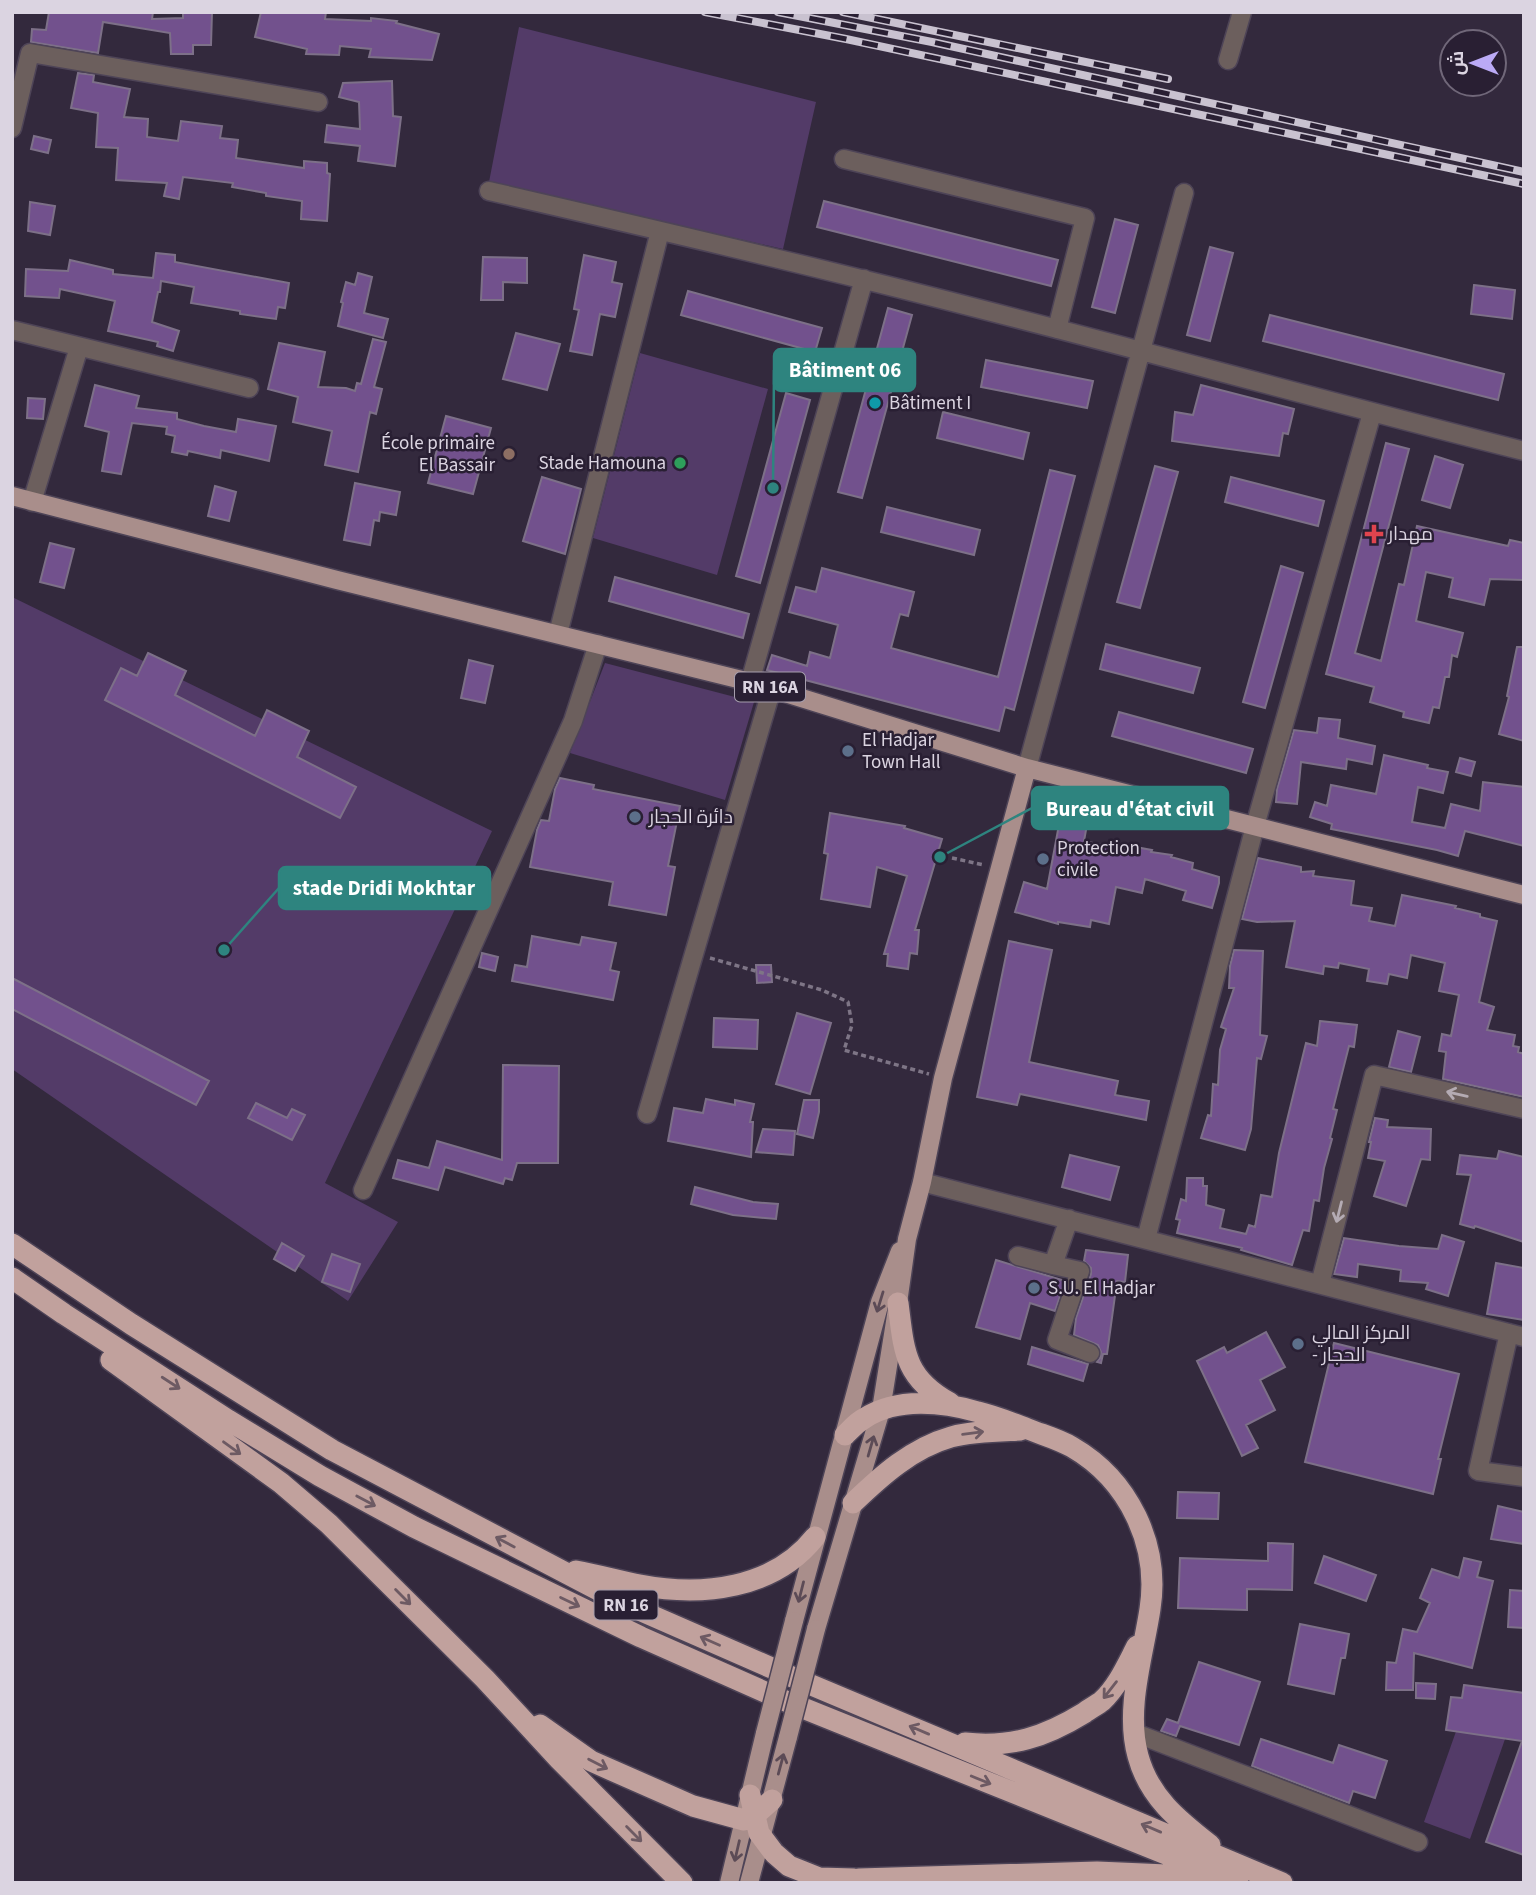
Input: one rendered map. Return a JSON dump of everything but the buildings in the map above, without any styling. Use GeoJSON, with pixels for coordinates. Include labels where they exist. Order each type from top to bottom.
{"type":"FeatureCollection","features":[{"type":"Feature","properties":{"kind":"highway","name":"RN 16"},"geometry":{"type":"LineString","coordinates":[[12,1244],[131,1324],[332,1450],[623,1603],[946,1742],[1229,1872],[1282,1883]]}},
{"type":"Feature","properties":{"kind":"highway","name":"RN 16"},"geometry":{"type":"LineString","coordinates":[[12,1278],[228,1420],[320,1476],[414,1527],[641,1637],[783,1700],[1238,1883]]}},
{"type":"Feature","properties":{"kind":"highway"},"geometry":{"type":"LineString","coordinates":[[898,1303],[906,1355],[912,1370],[928,1390],[955,1406]]}},
{"type":"Feature","properties":{"kind":"highway"},"geometry":{"type":"LineString","coordinates":[[64,1314],[84,1338],[105,1356],[281,1483],[329,1524],[485,1679],[559,1759],[682,1883]]}},
{"type":"Feature","properties":{"kind":"highway"},"geometry":{"type":"LineString","coordinates":[[845,1435],[864,1418],[881,1410],[925,1404],[955,1406],[1051,1437],[1089,1457],[1105,1472],[1119,1488],[1141,1525],[1151,1568],[1150,1611],[1134,1710],[1135,1747],[1144,1774],[1160,1802],[1229,1872]]}},
{"type":"Feature","properties":{"kind":"highway"},"geometry":{"type":"LineString","coordinates":[[853,1503],[893,1467],[929,1445],[968,1434],[1030,1430]]}},
{"type":"Feature","properties":{"kind":"highway"},"geometry":{"type":"LineString","coordinates":[[549,1565],[643,1586],[689,1591],[731,1587],[770,1575],[806,1549],[815,1537]]}},
{"type":"Feature","properties":{"kind":"highway"},"geometry":{"type":"LineString","coordinates":[[946,1742],[989,1746],[1029,1740],[1074,1719],[1102,1701],[1122,1675],[1145,1632]]}},
{"type":"Feature","properties":{"kind":"highway"},"geometry":{"type":"LineString","coordinates":[[485,1679],[548,1731],[591,1761],[693,1806],[726,1816],[749,1818],[772,1800]]}},
{"type":"Feature","properties":{"kind":"highway"},"geometry":{"type":"LineString","coordinates":[[750,1795],[749,1818],[774,1853],[789,1866],[819,1878],[849,1881],[1128,1872],[1190,1876],[1229,1872]]}},
{"type":"Feature","properties":{"kind":"main road","name":"RN 16A"},"geometry":{"type":"LineString","coordinates":[[12,496],[750,682],[1027,768],[1524,895]]}},
{"type":"Feature","properties":{"kind":"main road"},"geometry":{"type":"LineString","coordinates":[[749,1883],[816,1629],[881,1410],[907,1239],[922,1182],[943,1078],[1027,768]]}},
{"type":"Feature","properties":{"kind":"main road"},"geometry":{"type":"LineString","coordinates":[[750,1795],[815,1537],[880,1302],[907,1239]]}},
{"type":"Feature","properties":{"kind":"main road"},"geometry":{"type":"LineString","coordinates":[[729,1883],[749,1818]]}},
{"type":"Feature","properties":{"kind":"street"},"geometry":{"type":"LineString","coordinates":[[1228,60],[1242,12]]}},
{"type":"Feature","properties":{"kind":"street"},"geometry":{"type":"LineString","coordinates":[[12,128],[30,52],[318,102]]}},
{"type":"Feature","properties":{"kind":"street"},"geometry":{"type":"LineString","coordinates":[[844,159],[1084,218],[1057,329]]}},
{"type":"Feature","properties":{"kind":"street"},"geometry":{"type":"LineString","coordinates":[[489,191],[864,279],[1524,451]]}},
{"type":"Feature","properties":{"kind":"street"},"geometry":{"type":"LineString","coordinates":[[1027,768],[1184,193]]}},
{"type":"Feature","properties":{"kind":"street"},"geometry":{"type":"LineString","coordinates":[[558,634],[660,231]]}},
{"type":"Feature","properties":{"kind":"street"},"geometry":{"type":"LineString","coordinates":[[750,682],[864,279]]}},
{"type":"Feature","properties":{"kind":"street"},"geometry":{"type":"LineString","coordinates":[[12,330],[249,388]]}},
{"type":"Feature","properties":{"kind":"street"},"geometry":{"type":"LineString","coordinates":[[32,502],[79,347]]}},
{"type":"Feature","properties":{"kind":"street"},"geometry":{"type":"LineString","coordinates":[[1146,1239],[1255,826],[1372,413]]}},
{"type":"Feature","properties":{"kind":"street"},"geometry":{"type":"LineString","coordinates":[[363,1190],[573,721],[598,644]]}},
{"type":"Feature","properties":{"kind":"street"},"geometry":{"type":"LineString","coordinates":[[647,1114],[772,688]]}},
{"type":"Feature","properties":{"kind":"street"},"geometry":{"type":"LineString","coordinates":[[1320,1284],[1374,1075],[1524,1109]]}},
{"type":"Feature","properties":{"kind":"street"},"geometry":{"type":"LineString","coordinates":[[922,1182],[1516,1335],[1478,1471],[1524,1477]]}},
{"type":"Feature","properties":{"kind":"street"},"geometry":{"type":"LineString","coordinates":[[1053,1265],[1069,1219]]}},
{"type":"Feature","properties":{"kind":"street"},"geometry":{"type":"LineString","coordinates":[[1018,1256],[1080,1271],[1057,1340],[1090,1353]]}},
{"type":"Feature","properties":{"kind":"street"},"geometry":{"type":"LineString","coordinates":[[1135,1733],[1418,1842]]}},
{"type":"Feature","properties":{"kind":"path"},"geometry":{"type":"LineString","coordinates":[[952,858],[1000,868]]}},
{"type":"Feature","properties":{"kind":"path"},"geometry":{"type":"LineString","coordinates":[[694,954],[822,990],[848,1002],[852,1025],[844,1050],[943,1078]]}},
{"type":"Feature","properties":{"kind":"shaded area"},"geometry":{"type":"Polygon","coordinates":[[[519,27],[816,102],[783,249],[489,182],[519,27]]]}},
{"type":"Feature","properties":{"kind":"shaded area","name":"Stade Hamouna"},"geometry":{"type":"Polygon","coordinates":[[[640,353],[768,389],[717,575],[593,538],[640,353]]]}},
{"type":"Feature","properties":{"kind":"shaded area"},"geometry":{"type":"Polygon","coordinates":[[[12,597],[492,831],[325,1183],[398,1222],[348,1301],[12,1069],[12,597]]]}},
{"type":"Feature","properties":{"kind":"shaded area"},"geometry":{"type":"Polygon","coordinates":[[[605,663],[754,702],[725,800],[570,753],[605,663]]]}},
{"type":"Feature","properties":{"kind":"shaded area"},"geometry":{"type":"Polygon","coordinates":[[[1465,1706],[1511,1722],[1470,1839],[1424,1822],[1465,1706]]]}},
{"type":"Feature","properties":{"kind":"railway"},"geometry":{"type":"LineString","coordinates":[[705,12],[846,39],[1524,184]]}},
{"type":"Feature","properties":{"kind":"railway"},"geometry":{"type":"LineString","coordinates":[[778,12],[932,42],[1524,172]]}},
{"type":"Feature","properties":{"kind":"railway"},"geometry":{"type":"LineString","coordinates":[[843,12],[1168,79]]}},
{"type":"Feature","properties":{"kind":"place","name":"Bâtiment I"},"geometry":{"type":"Point","coordinates":[875,403]}},
{"type":"Feature","properties":{"kind":"place","name":"École primaire El Bassair"},"geometry":{"type":"Point","coordinates":[509,454]}},
{"type":"Feature","properties":{"kind":"place","name":"Stade Hamouna"},"geometry":{"type":"Point","coordinates":[680,463]}},
{"type":"Feature","properties":{"kind":"place","name":"Bâtiment 06"},"geometry":{"type":"Point","coordinates":[773,488]}},
{"type":"Feature","properties":{"kind":"place","name":"مهدار"},"geometry":{"type":"Point","coordinates":[1374,534]}},
{"type":"Feature","properties":{"kind":"place","name":"El Hadjar Town Hall"},"geometry":{"type":"Point","coordinates":[848,751]}},
{"type":"Feature","properties":{"kind":"place","name":"دائرة الحجار"},"geometry":{"type":"Point","coordinates":[635,817]}},
{"type":"Feature","properties":{"kind":"place","name":"Bureau d'état civil"},"geometry":{"type":"Point","coordinates":[940,857]}},
{"type":"Feature","properties":{"kind":"place","name":"Protection civile"},"geometry":{"type":"Point","coordinates":[1043,859]}},
{"type":"Feature","properties":{"kind":"place","name":"stade Dridi Mokhtar"},"geometry":{"type":"Point","coordinates":[224,950]}},
{"type":"Feature","properties":{"kind":"place","name":"S.U. El Hadjar"},"geometry":{"type":"Point","coordinates":[1034,1288]}},
{"type":"Feature","properties":{"kind":"place","name":"المركز المالي - الحجار"},"geometry":{"type":"Point","coordinates":[1298,1344]}}]}
